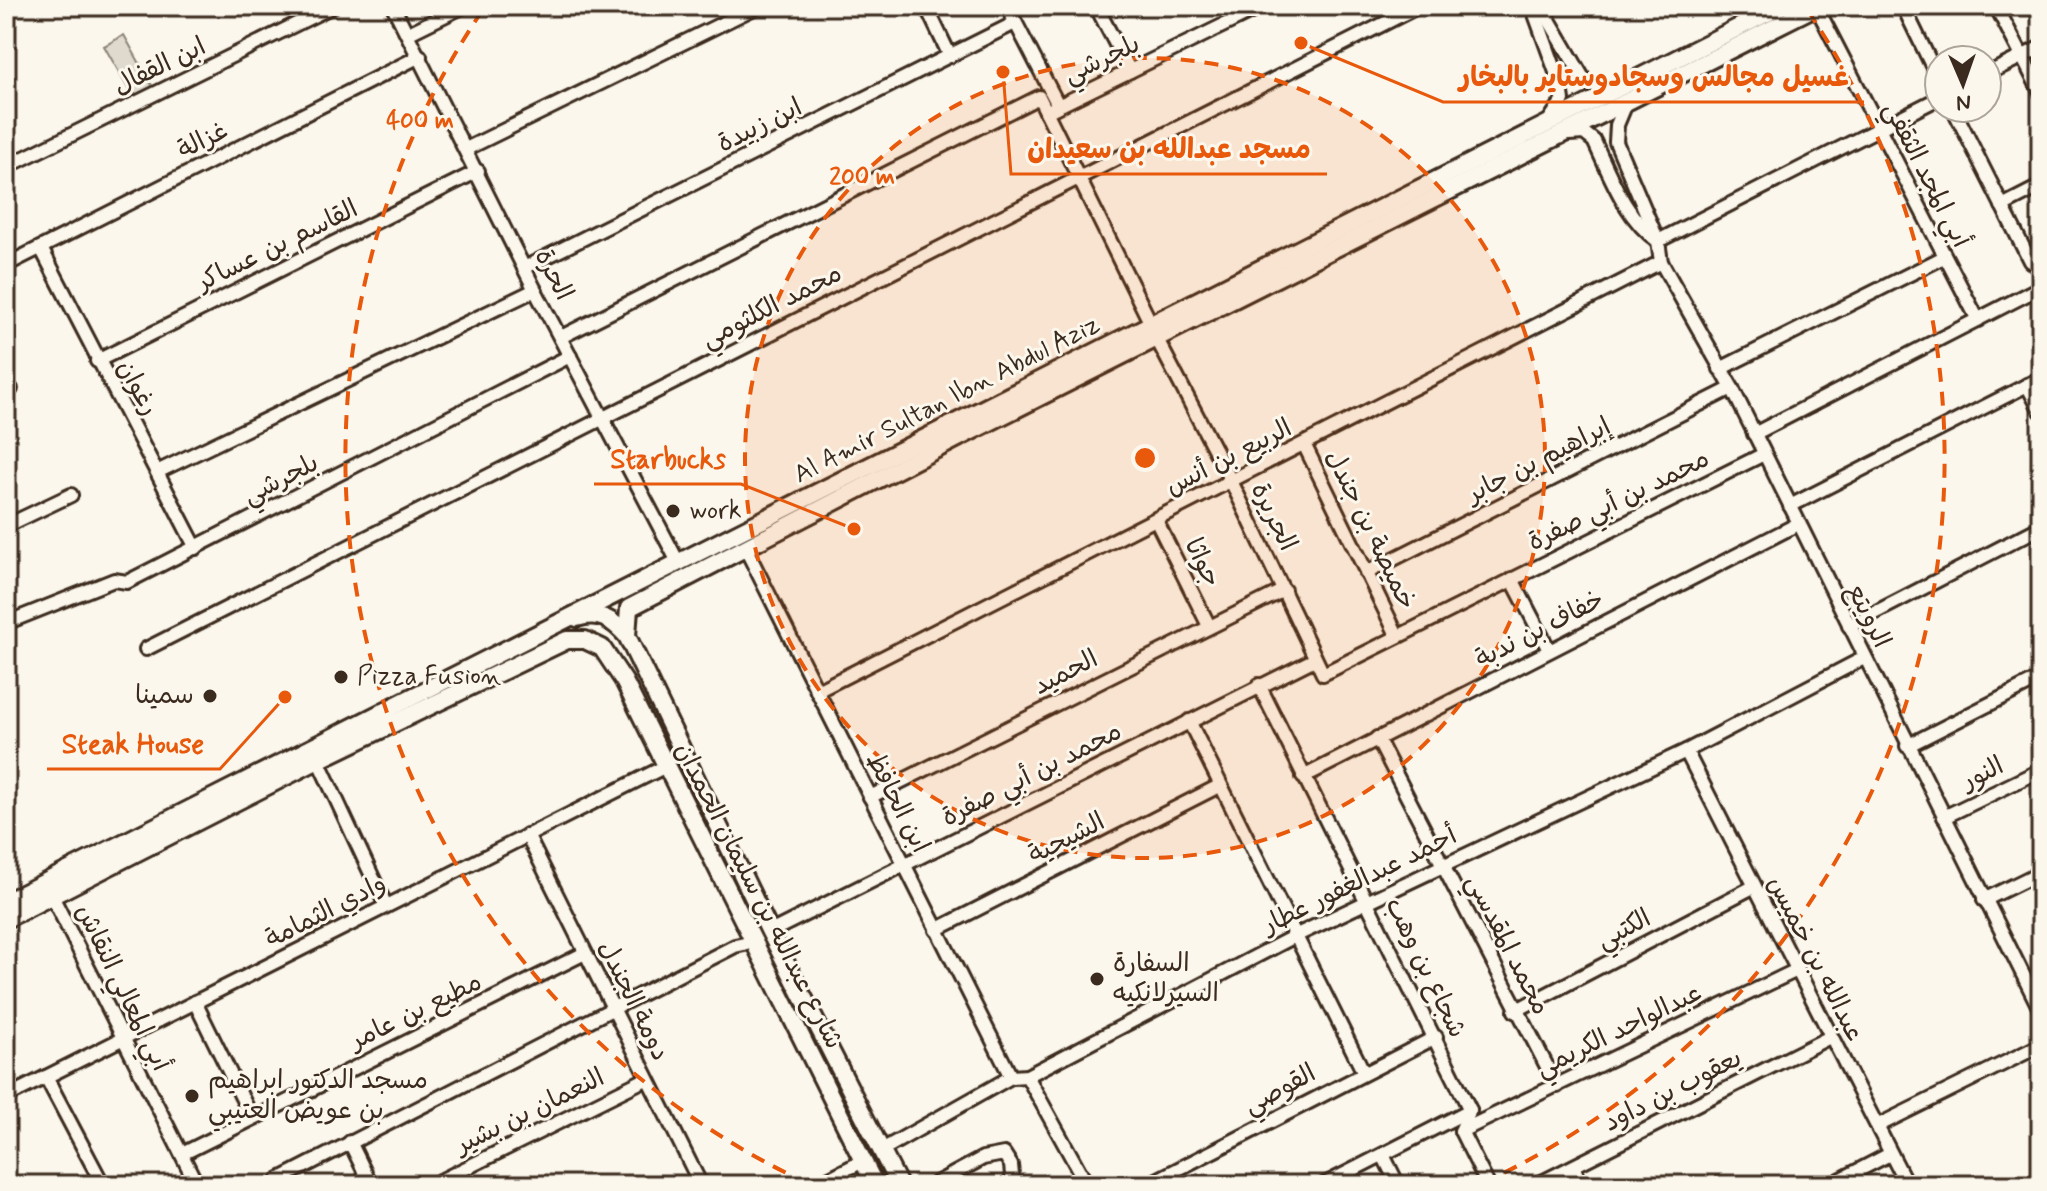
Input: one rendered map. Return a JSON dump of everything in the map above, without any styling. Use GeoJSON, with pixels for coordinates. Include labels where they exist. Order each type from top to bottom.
{"type":"FeatureCollection","features":[{"type":"Feature","properties":{"kind":"street","name":"ابن القفال"},"geometry":{"type":"LineString","coordinates":[[6,167],[333,6]]}},
{"type":"Feature","properties":{"kind":"street","name":"الحرة"},"geometry":{"type":"LineString","coordinates":[[393,6],[535,290],[678,562]]}},
{"type":"Feature","properties":{"kind":"street"},"geometry":{"type":"LineString","coordinates":[[409,33],[464,6]]}},
{"type":"Feature","properties":{"kind":"street"},"geometry":{"type":"LineString","coordinates":[[466,149],[758,6]]}},
{"type":"Feature","properties":{"kind":"street"},"geometry":{"type":"LineString","coordinates":[[926,6],[950,56]]}},
{"type":"Feature","properties":{"kind":"street"},"geometry":{"type":"LineString","coordinates":[[1007,6],[1058,105]]}},
{"type":"Feature","properties":{"kind":"street"},"geometry":{"type":"LineString","coordinates":[[1096,6],[1130,71]]}},
{"type":"Feature","properties":{"kind":"street","name":"بلجرشي"},"geometry":{"type":"LineString","coordinates":[[1046,112],[1263,6]]}},
{"type":"Feature","properties":{"kind":"street","name":"محمد الكلثومي"},"geometry":{"type":"LineString","coordinates":[[146,649],[1419,6]]}},
{"type":"Feature","properties":{"kind":"street"},"geometry":{"type":"LineString","coordinates":[[1532,6],[1561,86],[1563,100],[1547,124]]}},
{"type":"Feature","properties":{"kind":"street"},"geometry":{"type":"LineString","coordinates":[[1541,6],[1586,83],[1620,95]]}},
{"type":"Feature","properties":{"kind":"street","name":"Al Amir Sultan Ibn Abdul Aziz"},"geometry":{"type":"LineString","coordinates":[[6,902],[678,562],[1563,134],[1620,95],[1781,6]]}},
{"type":"Feature","properties":{"kind":"street","name":"Al Amir Sultan Ibn Abdul Aziz"},"geometry":{"type":"LineString","coordinates":[[6,919],[318,760],[567,640],[1547,124],[1620,95],[1816,6]]}},
{"type":"Feature","properties":{"kind":"street","name":"أبي المجد الثقفي"},"geometry":{"type":"LineString","coordinates":[[1816,6],[1978,320]]}},
{"type":"Feature","properties":{"kind":"street"},"geometry":{"type":"LineString","coordinates":[[1903,6],[1923,47]]}},
{"type":"Feature","properties":{"kind":"street"},"geometry":{"type":"LineString","coordinates":[[1996,6],[2041,93]]}},
{"type":"Feature","properties":{"kind":"street","name":"ابن زبيدة"},"geometry":{"type":"LineString","coordinates":[[524,268],[1015,23]]}},
{"type":"Feature","properties":{"kind":"street"},"geometry":{"type":"LineString","coordinates":[[2003,66],[2041,47]]}},
{"type":"Feature","properties":{"kind":"street","name":"غزالة"},"geometry":{"type":"LineString","coordinates":[[6,265],[420,56]]}},
{"type":"Feature","properties":{"kind":"street","name":"الرويتع"},"geometry":{"type":"LineString","coordinates":[[1620,95],[1616,142],[1658,241],[1661,262],[1732,388],[2041,1011]]}},
{"type":"Feature","properties":{"kind":"street","name":"بلجرشي"},"geometry":{"type":"LineString","coordinates":[[561,337],[1039,97]]}},
{"type":"Feature","properties":{"kind":"street","name":"الجريرة"},"geometry":{"type":"LineString","coordinates":[[1039,97],[1232,483],[1323,674]]}},
{"type":"Feature","properties":{"kind":"street"},"geometry":{"type":"LineString","coordinates":[[1563,134],[1584,133],[1594,141],[1630,214],[1641,230],[1658,241],[1923,106]]}},
{"type":"Feature","properties":{"kind":"street"},"geometry":{"type":"LineString","coordinates":[[1961,124],[2030,261],[2041,267]]}},
{"type":"Feature","properties":{"kind":"street","name":"القاسم بن عساكر"},"geometry":{"type":"LineString","coordinates":[[97,361],[478,171]]}},
{"type":"Feature","properties":{"kind":"street"},"geometry":{"type":"LineString","coordinates":[[2002,206],[2041,186]]}},
{"type":"Feature","properties":{"kind":"street","name":"رغوان"},"geometry":{"type":"LineString","coordinates":[[41,248],[97,361],[159,471],[196,548]]}},
{"type":"Feature","properties":{"kind":"street"},"geometry":{"type":"LineString","coordinates":[[1720,369],[1944,257]]}},
{"type":"Feature","properties":{"kind":"street","name":"الربيع بن أنس"},"geometry":{"type":"LineString","coordinates":[[817,691],[1232,483],[1661,262]]}},
{"type":"Feature","properties":{"kind":"street"},"geometry":{"type":"LineString","coordinates":[[1754,434],[2041,287]]}},
{"type":"Feature","properties":{"kind":"street"},"geometry":{"type":"LineString","coordinates":[[159,471],[535,290]]}},
{"type":"Feature","properties":{"kind":"street","name":"بلجرشي"},"geometry":{"type":"LineString","coordinates":[[6,623],[114,580],[127,582],[570,356]]}},
{"type":"Feature","properties":{"kind":"street"},"geometry":{"type":"LineString","coordinates":[[1790,506],[2041,378]]}},
{"type":"Feature","properties":{"kind":"street"},"geometry":{"type":"LineString","coordinates":[[2027,385],[2041,411]]}},
{"type":"Feature","properties":{"kind":"street","name":"إبراهيم بن جابر"},"geometry":{"type":"LineString","coordinates":[[1366,573],[1732,388]]}},
{"type":"Feature","properties":{"kind":"street","name":"خميصة بن جندل"},"geometry":{"type":"LineString","coordinates":[[1304,444],[1397,635]]}},
{"type":"Feature","properties":{"kind":"street","name":"محمد بن أبي صفرة"},"geometry":{"type":"LineString","coordinates":[[1323,674],[1764,454]]}},
{"type":"Feature","properties":{"kind":"street"},"geometry":{"type":"LineString","coordinates":[[6,526],[71,495]]}},
{"type":"Feature","properties":{"kind":"street","name":"جواثا"},"geometry":{"type":"LineString","coordinates":[[1156,520],[1209,626]]}},
{"type":"Feature","properties":{"kind":"street","name":"خفاف بن ندبة"},"geometry":{"type":"LineString","coordinates":[[1303,777],[1798,524]]}},
{"type":"Feature","properties":{"kind":"street"},"geometry":{"type":"LineString","coordinates":[[1849,626],[2041,527]]}},
{"type":"Feature","properties":{"kind":"street","name":"ابن الحافظ"},"geometry":{"type":"LineString","coordinates":[[745,547],[1011,1077]]}},
{"type":"Feature","properties":{"kind":"street"},"geometry":{"type":"LineString","coordinates":[[1512,579],[1549,650]]}},
{"type":"Feature","properties":{"kind":"street","name":"الحميد"},"geometry":{"type":"LineString","coordinates":[[870,797],[1284,590]]}},
{"type":"Feature","properties":{"kind":"street"},"geometry":{"type":"LineString","coordinates":[[604,619],[608,601],[617,593]]}},
{"type":"Feature","properties":{"kind":"street"},"geometry":{"type":"LineString","coordinates":[[627,636],[629,608]]}},
{"type":"Feature","properties":{"kind":"street"},"geometry":{"type":"LineString","coordinates":[[545,628],[583,616],[604,619],[627,636]]}},
{"type":"Feature","properties":{"kind":"street","name":"شارع عبدالله بن سليمان الحمدان"},"geometry":{"type":"LineString","coordinates":[[604,619],[600,639],[875,1185]]}},
{"type":"Feature","properties":{"kind":"street"},"geometry":{"type":"LineString","coordinates":[[609,653],[608,634],[615,630],[627,636]]}},
{"type":"Feature","properties":{"kind":"street","name":"شارع عبدالله بن سليمان الحمدان"},"geometry":{"type":"LineString","coordinates":[[627,636],[770,932],[899,1185]]}},
{"type":"Feature","properties":{"kind":"street"},"geometry":{"type":"LineString","coordinates":[[567,640],[585,640],[609,653]]}},
{"type":"Feature","properties":{"kind":"street","name":"أحمد عبدالغفور عطار"},"geometry":{"type":"LineString","coordinates":[[880,1151],[1011,1077],[1027,1076],[1297,935],[1686,751],[1864,658]]}},
{"type":"Feature","properties":{"kind":"street","name":"محمد بن أبي صفرة"},"geometry":{"type":"LineString","coordinates":[[770,932],[1315,659]]}},
{"type":"Feature","properties":{"kind":"street"},"geometry":{"type":"LineString","coordinates":[[1907,746],[2041,678]]}},
{"type":"Feature","properties":{"kind":"street","name":"شجاع بن وهب"},"geometry":{"type":"LineString","coordinates":[[1259,685],[1470,1110]]}},
{"type":"Feature","properties":{"kind":"street"},"geometry":{"type":"LineString","coordinates":[[1189,721],[1363,1071]]}},
{"type":"Feature","properties":{"kind":"street","name":"محمد المقدسي"},"geometry":{"type":"LineString","coordinates":[[1377,738],[1515,1011],[1557,1086]]}},
{"type":"Feature","properties":{"kind":"street","name":"عبدالله بن خميس"},"geometry":{"type":"LineString","coordinates":[[1686,751],[1795,971],[1907,1185]]}},
{"type":"Feature","properties":{"kind":"street"},"geometry":{"type":"LineString","coordinates":[[318,760],[386,906]]}},
{"type":"Feature","properties":{"kind":"street","name":"وادي الثمامة"},"geometry":{"type":"LineString","coordinates":[[6,1097],[666,766]]}},
{"type":"Feature","properties":{"kind":"street","name":"النور"},"geometry":{"type":"LineString","coordinates":[[1944,817],[2041,770]]}},
{"type":"Feature","properties":{"kind":"street","name":"الشيحية"},"geometry":{"type":"LineString","coordinates":[[936,930],[1219,786]]}},
{"type":"Feature","properties":{"kind":"street","name":"دومة الجندل"},"geometry":{"type":"LineString","coordinates":[[527,835],[701,1185]]}},
{"type":"Feature","properties":{"kind":"street"},"geometry":{"type":"LineString","coordinates":[[1984,900],[2041,872]]}},
{"type":"Feature","properties":{"kind":"street","name":"الكتبي"},"geometry":{"type":"LineString","coordinates":[[1515,1011],[1753,887]]}},
{"type":"Feature","properties":{"kind":"street","name":"أبي المعالي النقاش"},"geometry":{"type":"LineString","coordinates":[[52,896],[197,1185]]}},
{"type":"Feature","properties":{"kind":"street"},"geometry":{"type":"LineString","coordinates":[[279,1182],[350,1142],[735,946],[753,942]]}},
{"type":"Feature","properties":{"kind":"street","name":"مطيع بن عامر"},"geometry":{"type":"LineString","coordinates":[[182,1154],[585,953]]}},
{"type":"Feature","properties":{"kind":"street","name":"عبدالواحد الكريمي"},"geometry":{"type":"LineString","coordinates":[[1461,1131],[1795,971]]}},
{"type":"Feature","properties":{"kind":"street"},"geometry":{"type":"LineString","coordinates":[[195,1002],[252,1118]]}},
{"type":"Feature","properties":{"kind":"street","name":"القوصي"},"geometry":{"type":"LineString","coordinates":[[1147,1185],[1363,1071],[1436,1037]]}},
{"type":"Feature","properties":{"kind":"street","name":"يعقوب بن داود"},"geometry":{"type":"LineString","coordinates":[[1536,1185],[1830,1037]]}},
{"type":"Feature","properties":{"kind":"street"},"geometry":{"type":"LineString","coordinates":[[1877,1126],[2041,1045]]}},
{"type":"Feature","properties":{"kind":"street"},"geometry":{"type":"LineString","coordinates":[[1027,1076],[1087,1185]]}},
{"type":"Feature","properties":{"kind":"street"},"geometry":{"type":"LineString","coordinates":[[46,1077],[103,1185]]}},
{"type":"Feature","properties":{"kind":"street","name":"النعمان بن بشير"},"geometry":{"type":"LineString","coordinates":[[432,1185],[646,1079]]}},
{"type":"Feature","properties":{"kind":"street"},"geometry":{"type":"LineString","coordinates":[[1470,1110],[1461,1131],[1488,1185]]}},
{"type":"Feature","properties":{"kind":"street"},"geometry":{"type":"LineString","coordinates":[[1323,1185],[1470,1110]]}},
{"type":"Feature","properties":{"kind":"street"},"geometry":{"type":"LineString","coordinates":[[350,1142],[371,1185]]}},
{"type":"Feature","properties":{"kind":"street"},"geometry":{"type":"LineString","coordinates":[[933,1185],[983,1158],[1004,1154],[1011,1165],[1013,1185]]}},
{"type":"Feature","properties":{"kind":"street"},"geometry":{"type":"LineString","coordinates":[[1830,1185],[1890,1154]]}},
{"type":"Feature","properties":{"kind":"street"},"geometry":{"type":"LineString","coordinates":[[1383,1155],[1398,1185]]}},
{"type":"Feature","properties":{"kind":"street"},"geometry":{"type":"LineString","coordinates":[[816,1185],[863,1161]]}},
{"type":"Feature","properties":{"kind":"street"},"geometry":{"type":"LineString","coordinates":[[1573,1167],[1582,1185]]}},
{"type":"Feature","properties":{"kind":"shaded area"},"geometry":{"type":"Polygon","coordinates":[[[124,35],[153,87],[133,97],[104,46],[124,35]]]}},
{"type":"Feature","properties":{"kind":"place","name":"غسيل مجالس وسجادوستاير بالبخار"},"geometry":{"type":"Point","coordinates":[1301,43]}},
{"type":"Feature","properties":{"kind":"place","name":"مسجد عبدالله بن سعيدان"},"geometry":{"type":"Point","coordinates":[1003,72]}},
{"type":"Feature","properties":{"kind":"place","name":"work"},"geometry":{"type":"Point","coordinates":[673,511]}},
{"type":"Feature","properties":{"kind":"place","name":"Starbucks"},"geometry":{"type":"Point","coordinates":[854,529]}},
{"type":"Feature","properties":{"kind":"place","name":"Pizza Fusion"},"geometry":{"type":"Point","coordinates":[341,677]}},
{"type":"Feature","properties":{"kind":"place","name":"سمينا"},"geometry":{"type":"Point","coordinates":[210,696]}},
{"type":"Feature","properties":{"kind":"place","name":"Steak House"},"geometry":{"type":"Point","coordinates":[285,697]}},
{"type":"Feature","properties":{"kind":"place","name":"السفارة السيرلانكيه"},"geometry":{"type":"Point","coordinates":[1097,979]}},
{"type":"Feature","properties":{"kind":"place","name":"مسجد الدكتور ابراهيم بن عويض العتيبي"},"geometry":{"type":"Point","coordinates":[192,1096]}}]}
